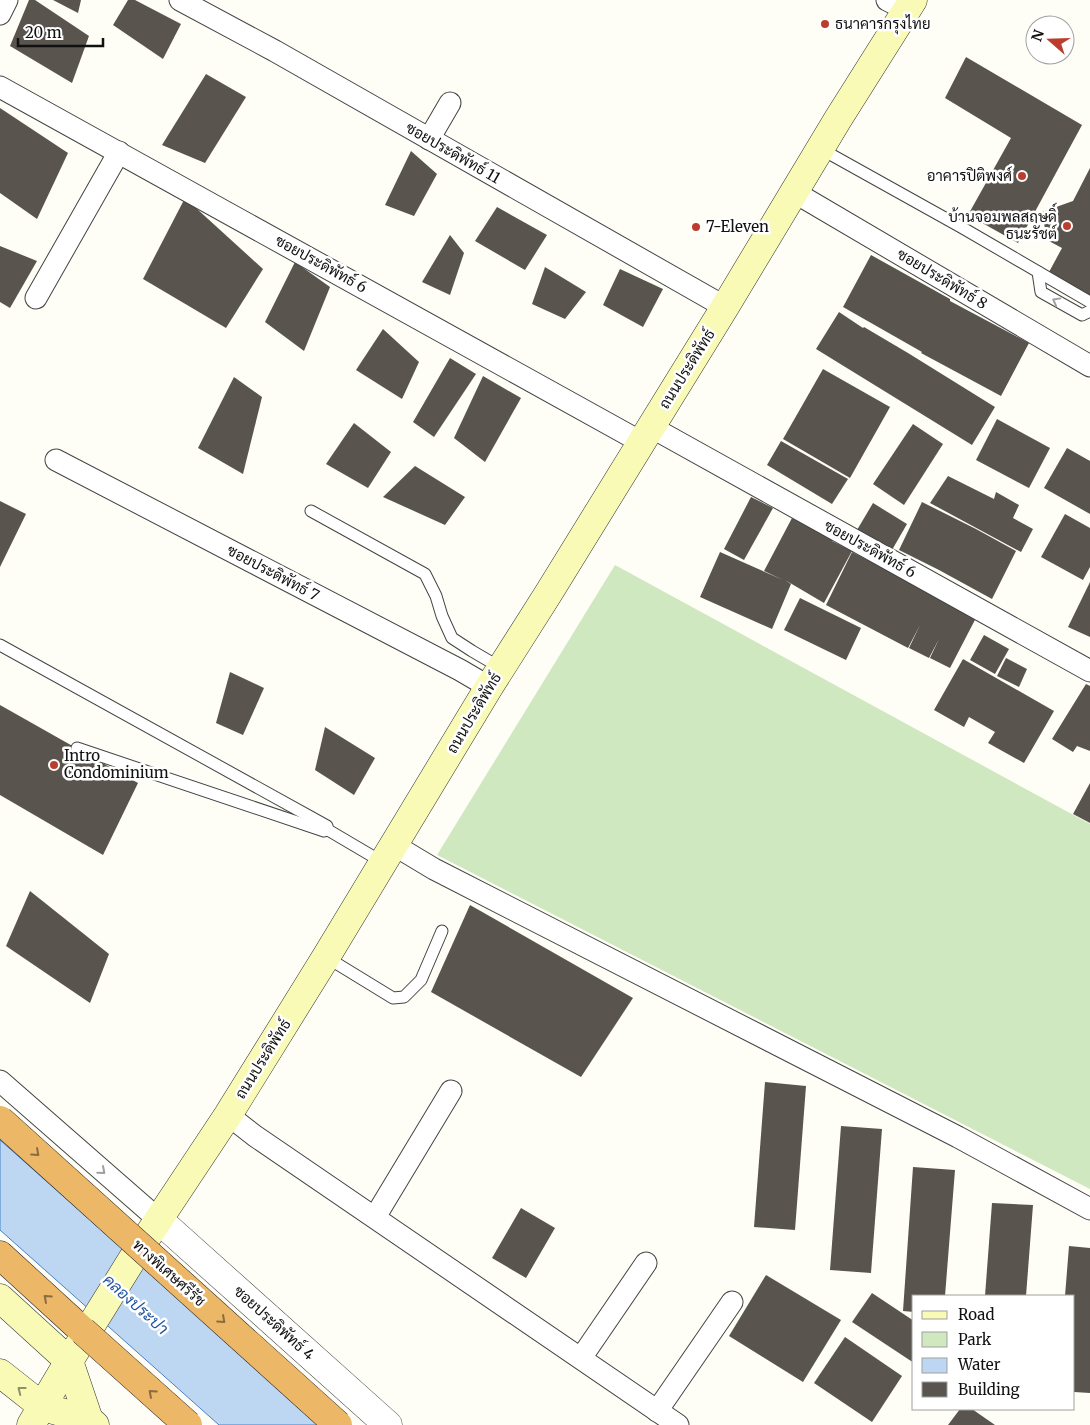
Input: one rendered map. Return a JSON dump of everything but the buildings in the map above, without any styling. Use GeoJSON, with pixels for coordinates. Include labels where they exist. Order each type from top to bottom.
{"type":"FeatureCollection","features":[{"type":"Feature","properties":{"kind":"highway","name":"ทางพิเศษศรีรัช"},"geometry":{"type":"LineString","coordinates":[[0,1120],[338,1425]]}},
{"type":"Feature","properties":{"kind":"highway"},"geometry":{"type":"LineString","coordinates":[[0,1255],[188,1425]]}},
{"type":"Feature","properties":{"kind":"main road","name":"ถนนประดิพัทธ์"},"geometry":{"type":"LineString","coordinates":[[37,1416],[133,1258],[228,1115],[495,678],[725,307],[821,149],[902,3]]}},
{"type":"Feature","properties":{"kind":"main road"},"geometry":{"type":"LineString","coordinates":[[0,1298],[69,1361],[92,1422],[37,1416],[0,1373]]}},
{"type":"Feature","properties":{"kind":"street"},"geometry":{"type":"LineString","coordinates":[[0,14],[6,0]]}},
{"type":"Feature","properties":{"kind":"street","name":"ซอยประดิพัทธ์ 11"},"geometry":{"type":"LineString","coordinates":[[180,0],[275,51],[725,307]]}},
{"type":"Feature","properties":{"kind":"street","name":"ซอยประดิพัทธ์ 6"},"geometry":{"type":"LineString","coordinates":[[0,87],[1090,672]]}},
{"type":"Feature","properties":{"kind":"street"},"geometry":{"type":"LineString","coordinates":[[429,139],[450,103]]}},
{"type":"Feature","properties":{"kind":"street"},"geometry":{"type":"LineString","coordinates":[[36,298],[119,152]]}},
{"type":"Feature","properties":{"kind":"street","name":"ซอยประดิพัทธ์ 8"},"geometry":{"type":"LineString","coordinates":[[794,192],[1090,366]]}},
{"type":"Feature","properties":{"kind":"street","name":"ซอยประดิพัทธ์ 7"},"geometry":{"type":"LineString","coordinates":[[56,460],[460,670],[495,678]]}},
{"type":"Feature","properties":{"kind":"street"},"geometry":{"type":"LineString","coordinates":[[389,854],[434,869],[958,1137],[1090,1209]]}},
{"type":"Feature","properties":{"kind":"street"},"geometry":{"type":"LineString","coordinates":[[0,1081],[159,1220]]}},
{"type":"Feature","properties":{"kind":"street"},"geometry":{"type":"LineString","coordinates":[[375,1218],[451,1091]]}},
{"type":"Feature","properties":{"kind":"street"},"geometry":{"type":"LineString","coordinates":[[228,1115],[255,1136],[678,1425]]}},
{"type":"Feature","properties":{"kind":"street","name":"ซอยประดิพัทธ์ 4"},"geometry":{"type":"LineString","coordinates":[[159,1220],[388,1425]]}},
{"type":"Feature","properties":{"kind":"street"},"geometry":{"type":"LineString","coordinates":[[581,1358],[646,1262]]}},
{"type":"Feature","properties":{"kind":"street"},"geometry":{"type":"LineString","coordinates":[[657,1411],[732,1302]]}},
{"type":"Feature","properties":{"kind":"lane"},"geometry":{"type":"LineString","coordinates":[[821,149],[1090,302]]}},
{"type":"Feature","properties":{"kind":"lane"},"geometry":{"type":"LineString","coordinates":[[1038,272],[1041,292],[1082,315],[1090,311]]}},
{"type":"Feature","properties":{"kind":"lane"},"geometry":{"type":"LineString","coordinates":[[311,511],[425,574],[436,596],[442,616],[452,638],[472,651],[495,678]]}},
{"type":"Feature","properties":{"kind":"lane"},"geometry":{"type":"LineString","coordinates":[[0,645],[327,826],[328,830]]}},
{"type":"Feature","properties":{"kind":"lane"},"geometry":{"type":"LineString","coordinates":[[77,748],[324,831],[328,830],[389,854]]}},
{"type":"Feature","properties":{"kind":"lane"},"geometry":{"type":"LineString","coordinates":[[326,957],[393,998],[404,997],[421,980],[442,931]]}},
{"type":"Feature","properties":{"kind":"green space"},"geometry":{"type":"Polygon","coordinates":[[[615,565],[1090,824],[1090,1189],[437,855],[615,565]]]}},
{"type":"Feature","properties":{"kind":"water","name":"คลองประปา"},"geometry":{"type":"Polygon","coordinates":[[[0,1140],[321,1425],[219,1425],[0,1230],[0,1140]]]}},
{"type":"Feature","properties":{"kind":"place","name":"ธนาคารกรุงไทย"},"geometry":{"type":"Point","coordinates":[825,24]}},
{"type":"Feature","properties":{"kind":"place","name":"อาคารปิติพงศ์"},"geometry":{"type":"Point","coordinates":[1022,176]}},
{"type":"Feature","properties":{"kind":"place","name":"บ้านจอมพลสฤษดิ์ ธนะรัชต์"},"geometry":{"type":"Point","coordinates":[1067,226]}},
{"type":"Feature","properties":{"kind":"place","name":"7-Eleven"},"geometry":{"type":"Point","coordinates":[696,227]}},
{"type":"Feature","properties":{"kind":"place","name":"Intro Condominium"},"geometry":{"type":"Point","coordinates":[54,765]}}]}
